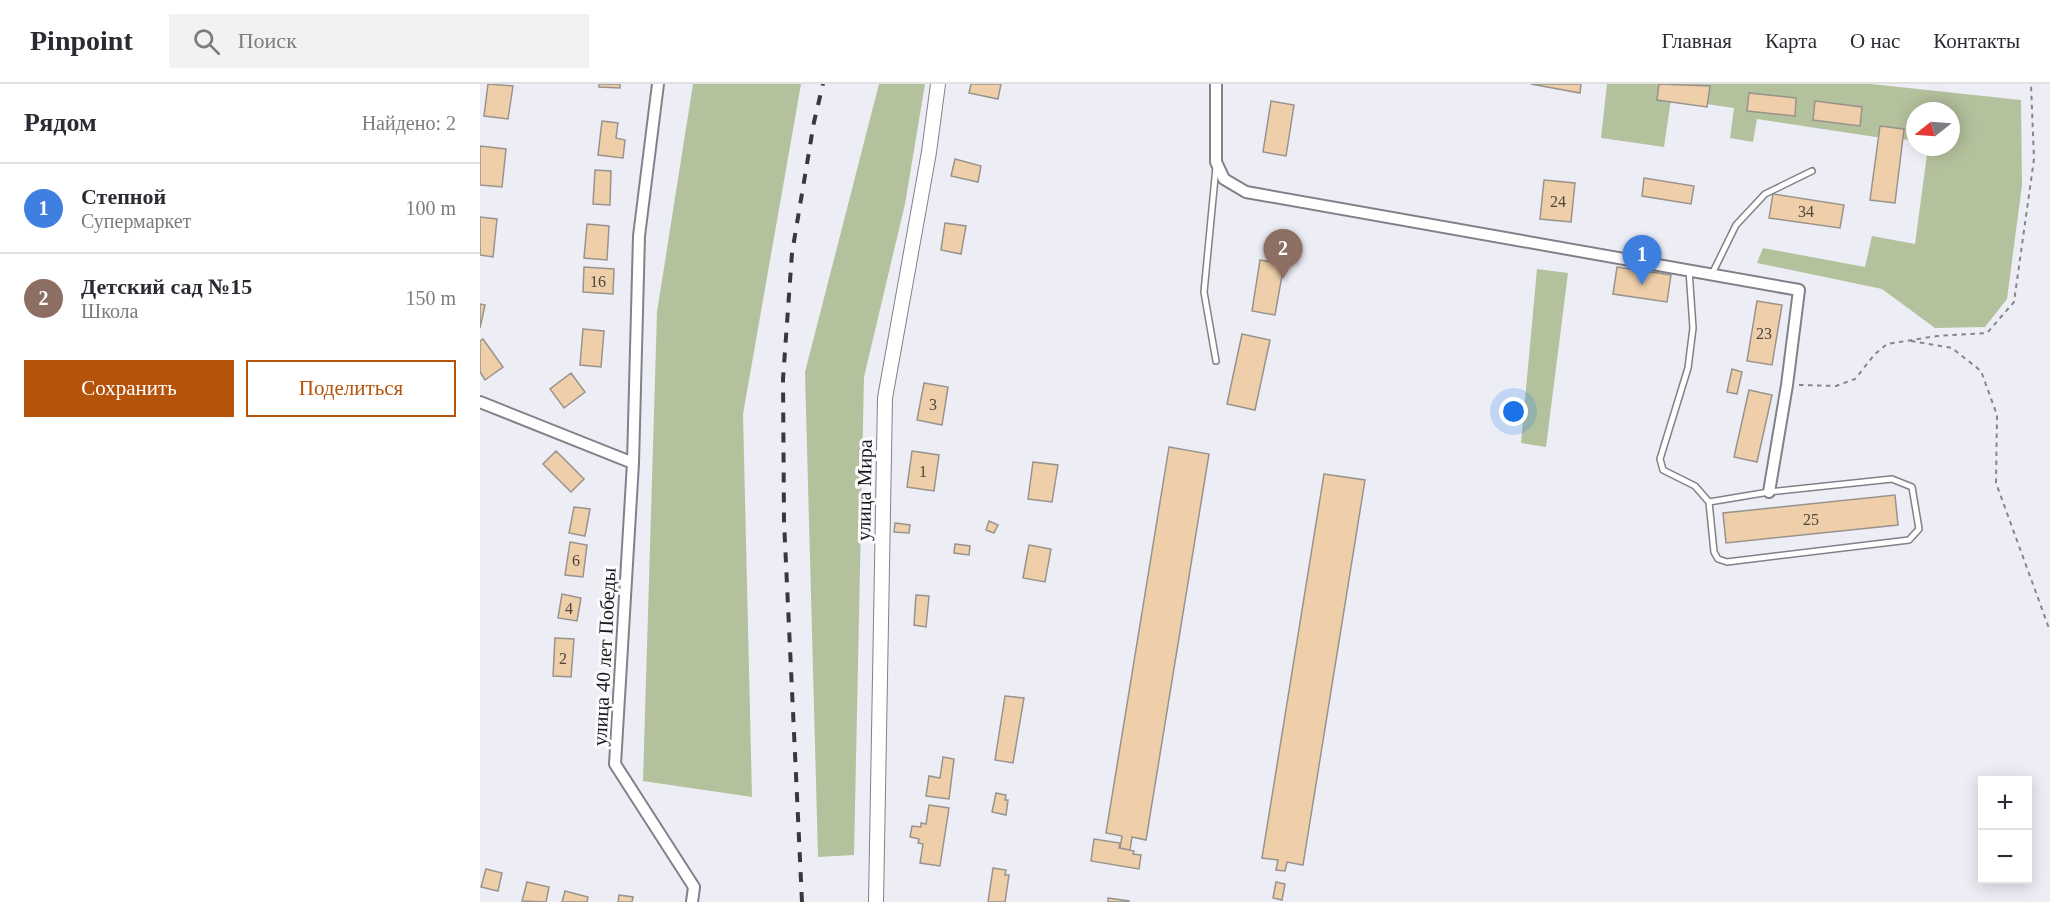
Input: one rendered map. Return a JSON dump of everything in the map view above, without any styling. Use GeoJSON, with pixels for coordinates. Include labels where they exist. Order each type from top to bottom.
{"type":"FeatureCollection","features":[{"type":"Feature","properties":{"kind":"street","name":"улица 40 лет Победы"},"geometry":{"type":"LineString","coordinates":[[658,84],[639,236],[633,463],[615,764],[694,887],[692,902]]}},
{"type":"Feature","properties":{"kind":"street","name":"улица Мира"},"geometry":{"type":"LineString","coordinates":[[876,902],[885,398],[929,152],[938,84]]}},
{"type":"Feature","properties":{"kind":"street"},"geometry":{"type":"LineString","coordinates":[[1216,84],[1216,162],[1224,178],[1246,192],[1799,290],[1787,385],[1769,492]]}},
{"type":"Feature","properties":{"kind":"street"},"geometry":{"type":"LineString","coordinates":[[480,402],[633,463]]}},
{"type":"Feature","properties":{"kind":"lane"},"geometry":{"type":"LineString","coordinates":[[1216,162],[1204,292],[1216,361]]}},
{"type":"Feature","properties":{"kind":"lane"},"geometry":{"type":"LineString","coordinates":[[1712,274],[1736,225],[1765,194],[1812,171]]}},
{"type":"Feature","properties":{"kind":"lane"},"geometry":{"type":"LineString","coordinates":[[1689,270],[1693,328],[1688,369],[1660,459],[1663,470],[1695,486],[1709,502],[1714,552],[1718,559],[1727,562],[1909,540],[1919,529],[1912,487],[1892,479],[1769,492],[1709,502]]}},
{"type":"Feature","properties":{"kind":"path"},"geometry":{"type":"LineString","coordinates":[[1787,385],[1836,386],[1855,379],[1875,354],[1887,344],[1937,336],[1987,333],[2014,302],[2034,159],[2031,84]]}},
{"type":"Feature","properties":{"kind":"path"},"geometry":{"type":"LineString","coordinates":[[1909,341],[1952,348],[1981,371],[1997,415],[1996,483],[2050,631]]}},
{"type":"Feature","properties":{"kind":"green space"},"geometry":{"type":"Polygon","coordinates":[[[693,84],[801,84],[743,414],[752,797],[643,781],[657,312],[693,84]]]}},
{"type":"Feature","properties":{"kind":"green space"},"geometry":{"type":"Polygon","coordinates":[[[879,84],[925,84],[905,204],[864,377],[854,855],[818,857],[805,372],[879,84]]]}},
{"type":"Feature","properties":{"kind":"green space"},"geometry":{"type":"Polygon","coordinates":[[[1607,84],[1871,84],[2021,100],[2022,185],[2007,299],[1985,327],[1935,328],[1882,289],[1757,263],[1763,248],[1865,267],[1872,236],[1915,244],[1927,156],[1960,156],[1960,102],[1906,102],[1906,140],[1757,119],[1753,142],[1730,138],[1734,108],[1671,99],[1664,147],[1601,138],[1607,84]]]}},
{"type":"Feature","properties":{"kind":"green space"},"geometry":{"type":"Polygon","coordinates":[[[1537,269],[1568,273],[1546,447],[1521,443],[1537,269]]]}},
{"type":"Feature","properties":{"kind":"building"},"geometry":{"type":"Polygon","coordinates":[[[488,84],[513,86],[508,119],[484,116],[488,84]]]}},
{"type":"Feature","properties":{"kind":"building"},"geometry":{"type":"Polygon","coordinates":[[[599,84],[620,84],[620,88],[599,87],[599,84]]]}},
{"type":"Feature","properties":{"kind":"building"},"geometry":{"type":"Polygon","coordinates":[[[971,84],[1001,84],[998,99],[969,93],[971,84]]]}},
{"type":"Feature","properties":{"kind":"building"},"geometry":{"type":"Polygon","coordinates":[[[1531,84],[1581,84],[1580,93],[1531,84]]]}},
{"type":"Feature","properties":{"kind":"building"},"geometry":{"type":"Polygon","coordinates":[[[1659,84],[1710,86],[1707,107],[1657,100],[1659,84]]]}},
{"type":"Feature","properties":{"kind":"building"},"geometry":{"type":"Polygon","coordinates":[[[1749,93],[1796,98],[1795,116],[1747,111],[1749,93]]]}},
{"type":"Feature","properties":{"kind":"building"},"geometry":{"type":"Polygon","coordinates":[[[1271,101],[1294,105],[1286,156],[1263,152],[1271,101]]]}},
{"type":"Feature","properties":{"kind":"building"},"geometry":{"type":"Polygon","coordinates":[[[1815,101],[1862,107],[1860,126],[1813,120],[1815,101]]]}},
{"type":"Feature","properties":{"kind":"building"},"geometry":{"type":"Polygon","coordinates":[[[602,121],[618,123],[616,138],[625,140],[623,158],[598,155],[602,121]]]}},
{"type":"Feature","properties":{"kind":"building"},"geometry":{"type":"Polygon","coordinates":[[[1880,126],[1904,129],[1895,203],[1870,200],[1880,126]]]}},
{"type":"Feature","properties":{"kind":"building"},"geometry":{"type":"Polygon","coordinates":[[[480,146],[506,149],[502,187],[480,185],[480,146]]]}},
{"type":"Feature","properties":{"kind":"building"},"geometry":{"type":"Polygon","coordinates":[[[955,159],[981,166],[978,182],[951,176],[955,159]]]}},
{"type":"Feature","properties":{"kind":"building"},"geometry":{"type":"Polygon","coordinates":[[[595,170],[611,171],[610,205],[593,204],[595,170]]]}},
{"type":"Feature","properties":{"kind":"building"},"geometry":{"type":"Polygon","coordinates":[[[1644,178],[1694,186],[1691,204],[1642,196],[1644,178]]]}},
{"type":"Feature","properties":{"kind":"building"},"geometry":{"type":"Polygon","coordinates":[[[1544,180],[1575,183],[1571,222],[1540,219],[1544,180]]]}},
{"type":"Feature","properties":{"kind":"building"},"geometry":{"type":"Polygon","coordinates":[[[1773,194],[1844,205],[1840,228],[1769,218],[1773,194]]]}},
{"type":"Feature","properties":{"kind":"building"},"geometry":{"type":"Polygon","coordinates":[[[480,217],[497,219],[493,257],[480,255],[480,217]]]}},
{"type":"Feature","properties":{"kind":"building"},"geometry":{"type":"Polygon","coordinates":[[[945,223],[966,226],[961,254],[941,250],[945,223]]]}},
{"type":"Feature","properties":{"kind":"building"},"geometry":{"type":"Polygon","coordinates":[[[587,224],[609,226],[607,260],[584,258],[587,224]]]}},
{"type":"Feature","properties":{"kind":"building"},"geometry":{"type":"Polygon","coordinates":[[[1260,260],[1284,264],[1275,315],[1252,311],[1260,260]]]}},
{"type":"Feature","properties":{"kind":"building"},"geometry":{"type":"Polygon","coordinates":[[[584,267],[614,269],[613,294],[583,292],[584,267]]]}},
{"type":"Feature","properties":{"kind":"building"},"geometry":{"type":"Polygon","coordinates":[[[1617,267],[1671,275],[1667,302],[1613,294],[1617,267]]]}},
{"type":"Feature","properties":{"kind":"building"},"geometry":{"type":"Polygon","coordinates":[[[1757,301],[1782,305],[1772,365],[1747,361],[1757,301]]]}},
{"type":"Feature","properties":{"kind":"building"},"geometry":{"type":"Polygon","coordinates":[[[480,304],[485,305],[480,328],[480,304]]]}},
{"type":"Feature","properties":{"kind":"building"},"geometry":{"type":"Polygon","coordinates":[[[583,329],[604,331],[601,367],[580,365],[583,329]]]}},
{"type":"Feature","properties":{"kind":"building"},"geometry":{"type":"Polygon","coordinates":[[[1242,334],[1270,340],[1255,410],[1227,404],[1242,334]]]}},
{"type":"Feature","properties":{"kind":"building"},"geometry":{"type":"Polygon","coordinates":[[[483,339],[503,367],[485,380],[480,372],[480,341],[483,339]]]}},
{"type":"Feature","properties":{"kind":"building"},"geometry":{"type":"Polygon","coordinates":[[[1732,369],[1742,372],[1737,394],[1727,392],[1732,369]]]}},
{"type":"Feature","properties":{"kind":"building"},"geometry":{"type":"Polygon","coordinates":[[[571,373],[585,392],[564,408],[550,389],[571,373]]]}},
{"type":"Feature","properties":{"kind":"building"},"geometry":{"type":"Polygon","coordinates":[[[924,383],[948,387],[942,425],[917,420],[924,383]]]}},
{"type":"Feature","properties":{"kind":"building"},"geometry":{"type":"Polygon","coordinates":[[[1749,390],[1772,395],[1757,462],[1734,457],[1749,390]]]}},
{"type":"Feature","properties":{"kind":"building"},"geometry":{"type":"Polygon","coordinates":[[[1169,447],[1209,454],[1146,840],[1132,837],[1130,850],[1120,848],[1122,836],[1106,833],[1169,447]]]}},
{"type":"Feature","properties":{"kind":"building"},"geometry":{"type":"Polygon","coordinates":[[[556,451],[584,479],[571,492],[543,464],[556,451]]]}},
{"type":"Feature","properties":{"kind":"building"},"geometry":{"type":"Polygon","coordinates":[[[912,451],[939,455],[934,491],[907,487],[912,451]]]}},
{"type":"Feature","properties":{"kind":"building"},"geometry":{"type":"Polygon","coordinates":[[[1033,462],[1058,465],[1052,502],[1028,499],[1033,462]]]}},
{"type":"Feature","properties":{"kind":"building"},"geometry":{"type":"Polygon","coordinates":[[[1324,474],[1365,480],[1303,865],[1287,862],[1285,871],[1276,870],[1278,860],[1262,858],[1324,474]]]}},
{"type":"Feature","properties":{"kind":"building"},"geometry":{"type":"Polygon","coordinates":[[[1895,495],[1898,525],[1726,543],[1723,513],[1895,495]]]}},
{"type":"Feature","properties":{"kind":"building"},"geometry":{"type":"Polygon","coordinates":[[[574,507],[590,509],[585,536],[569,533],[574,507]]]}},
{"type":"Feature","properties":{"kind":"building"},"geometry":{"type":"Polygon","coordinates":[[[989,521],[998,525],[994,533],[986,530],[989,521]]]}},
{"type":"Feature","properties":{"kind":"building"},"geometry":{"type":"Polygon","coordinates":[[[895,523],[910,525],[909,533],[894,532],[895,523]]]}},
{"type":"Feature","properties":{"kind":"building"},"geometry":{"type":"Polygon","coordinates":[[[570,542],[587,545],[583,577],[565,575],[570,542]]]}},
{"type":"Feature","properties":{"kind":"building"},"geometry":{"type":"Polygon","coordinates":[[[955,544],[970,546],[969,555],[954,553],[955,544]]]}},
{"type":"Feature","properties":{"kind":"building"},"geometry":{"type":"Polygon","coordinates":[[[1029,545],[1051,549],[1045,582],[1023,578],[1029,545]]]}},
{"type":"Feature","properties":{"kind":"building"},"geometry":{"type":"Polygon","coordinates":[[[562,594],[581,598],[577,621],[558,618],[562,594]]]}},
{"type":"Feature","properties":{"kind":"building"},"geometry":{"type":"Polygon","coordinates":[[[916,595],[929,596],[926,627],[914,625],[916,595]]]}},
{"type":"Feature","properties":{"kind":"building"},"geometry":{"type":"Polygon","coordinates":[[[555,638],[574,639],[571,677],[553,676],[555,638]]]}},
{"type":"Feature","properties":{"kind":"building"},"geometry":{"type":"Polygon","coordinates":[[[1005,696],[1024,698],[1013,763],[995,760],[1005,696]]]}},
{"type":"Feature","properties":{"kind":"building"},"geometry":{"type":"Polygon","coordinates":[[[943,757],[954,759],[949,799],[926,796],[929,776],[940,778],[943,757]]]}},
{"type":"Feature","properties":{"kind":"building"},"geometry":{"type":"Polygon","coordinates":[[[996,793],[1006,795],[1005,800],[1008,800],[1006,815],[992,812],[996,793]]]}},
{"type":"Feature","properties":{"kind":"building"},"geometry":{"type":"Polygon","coordinates":[[[929,805],[949,808],[940,866],[920,863],[923,844],[918,843],[919,839],[910,837],[912,826],[921,827],[921,823],[926,824],[929,805]]]}},
{"type":"Feature","properties":{"kind":"building"},"geometry":{"type":"Polygon","coordinates":[[[1094,839],[1120,843],[1119,848],[1141,855],[1139,869],[1091,861],[1094,839]]]}},
{"type":"Feature","properties":{"kind":"building"},"geometry":{"type":"Polygon","coordinates":[[[993,868],[1006,870],[1005,875],[1009,875],[1005,902],[988,902],[993,868]]]}},
{"type":"Feature","properties":{"kind":"building"},"geometry":{"type":"Polygon","coordinates":[[[486,869],[502,873],[498,891],[481,887],[486,869]]]}},
{"type":"Feature","properties":{"kind":"building"},"geometry":{"type":"Polygon","coordinates":[[[527,882],[549,887],[546,902],[522,901],[527,882]]]}},
{"type":"Feature","properties":{"kind":"building"},"geometry":{"type":"Polygon","coordinates":[[[1276,882],[1285,884],[1282,900],[1273,898],[1276,882]]]}},
{"type":"Feature","properties":{"kind":"building"},"geometry":{"type":"Polygon","coordinates":[[[565,891],[588,897],[587,902],[562,902],[565,891]]]}},
{"type":"Feature","properties":{"kind":"building"},"geometry":{"type":"Polygon","coordinates":[[[619,895],[633,897],[632,902],[618,902],[619,895]]]}},
{"type":"Feature","properties":{"kind":"building"},"geometry":{"type":"Polygon","coordinates":[[[1108,898],[1129,901],[1129,902],[1108,902],[1108,898]]]}},
{"type":"Feature","properties":{"kind":"railway"},"geometry":{"type":"LineString","coordinates":[[802,902],[784,521],[783,379],[792,253],[814,122],[823,84]]}},
{"type":"Feature","properties":{"kind":"place","name":"Детский сад №15"},"geometry":{"type":"Point","coordinates":[1283,279]}},
{"type":"Feature","properties":{"kind":"place","name":"Степной"},"geometry":{"type":"Point","coordinates":[1642,285]}}]}
